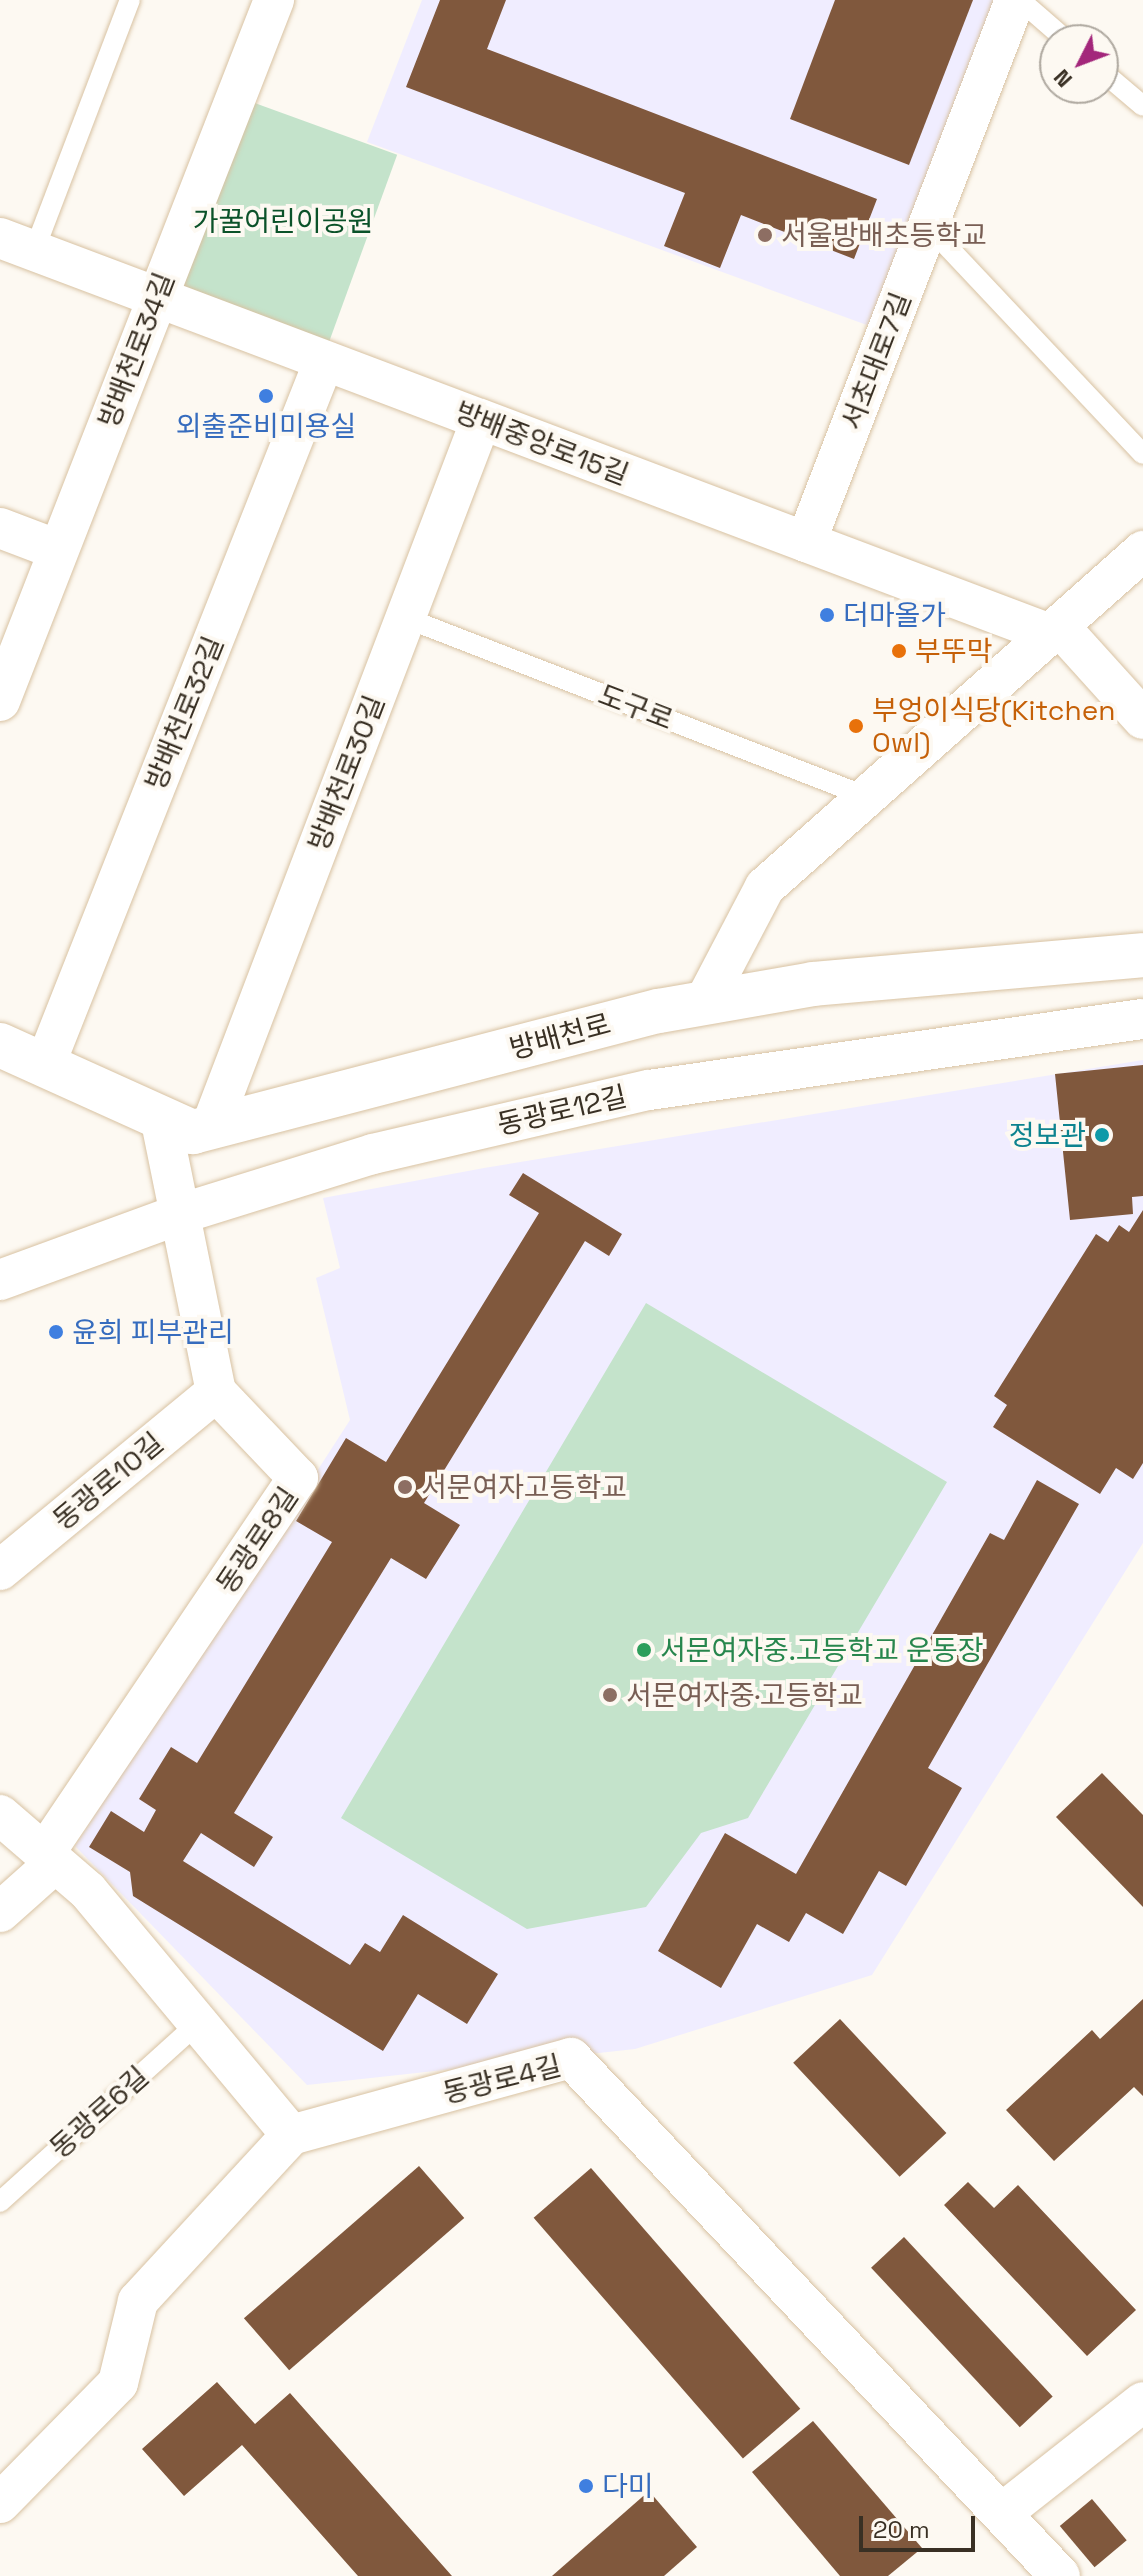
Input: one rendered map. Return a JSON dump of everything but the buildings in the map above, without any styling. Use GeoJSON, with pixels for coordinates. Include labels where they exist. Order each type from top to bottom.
{"type":"FeatureCollection","features":[{"type":"Feature","properties":{"kind":"street","name":"방배천로34길"},"geometry":{"type":"LineString","coordinates":[[0,701],[274,0]]}},
{"type":"Feature","properties":{"kind":"street","name":"서초대로7길"},"geometry":{"type":"LineString","coordinates":[[806,542],[1018,0]]}},
{"type":"Feature","properties":{"kind":"street","name":"방배중앙로15길"},"geometry":{"type":"LineString","coordinates":[[17,244],[806,542],[1054,630]]}},
{"type":"Feature","properties":{"kind":"street","name":"방배천로32길"},"geometry":{"type":"LineString","coordinates":[[45,1065],[324,361]]}},
{"type":"Feature","properties":{"kind":"street","name":"방배천로30길"},"geometry":{"type":"LineString","coordinates":[[211,1127],[481,420]]}},
{"type":"Feature","properties":{"kind":"street"},"geometry":{"type":"LineString","coordinates":[[0,528],[58,550]]}},
{"type":"Feature","properties":{"kind":"street"},"geometry":{"type":"LineString","coordinates":[[704,1003],[765,887],[1143,551]]}},
{"type":"Feature","properties":{"kind":"street"},"geometry":{"type":"LineString","coordinates":[[1054,630],[1143,719]]}},
{"type":"Feature","properties":{"kind":"street","name":"방배천로"},"geometry":{"type":"LineString","coordinates":[[0,1045],[193,1132],[659,1011],[813,984],[1143,955]]}},
{"type":"Feature","properties":{"kind":"street","name":"동광로12길"},"geometry":{"type":"LineString","coordinates":[[0,1280],[180,1214],[373,1154],[649,1090],[1143,1019]]}},
{"type":"Feature","properties":{"kind":"street"},"geometry":{"type":"LineString","coordinates":[[160,1117],[216,1392]]}},
{"type":"Feature","properties":{"kind":"street","name":"동광로10길"},"geometry":{"type":"LineString","coordinates":[[0,1570],[216,1392]]}},
{"type":"Feature","properties":{"kind":"street","name":"동광로8길"},"geometry":{"type":"LineString","coordinates":[[0,1912],[50,1858],[298,1478],[216,1392]]}},
{"type":"Feature","properties":{"kind":"street"},"geometry":{"type":"LineString","coordinates":[[0,1815],[88,1891],[291,2135],[138,2301],[118,2383],[0,2503]]}},
{"type":"Feature","properties":{"kind":"street","name":"동광로4길"},"geometry":{"type":"LineString","coordinates":[[291,2135],[571,2058],[1002,2513]]}},
{"type":"Feature","properties":{"kind":"street"},"geometry":{"type":"LineString","coordinates":[[1060,2576],[1002,2513],[1143,2402]]}},
{"type":"Feature","properties":{"kind":"lane","name":"방배중앙로15길"},"geometry":{"type":"LineString","coordinates":[[17,244],[130,0]]}},
{"type":"Feature","properties":{"kind":"lane"},"geometry":{"type":"LineString","coordinates":[[1018,0],[1047,24]]}},
{"type":"Feature","properties":{"kind":"lane"},"geometry":{"type":"LineString","coordinates":[[1119,86],[1143,106]]}},
{"type":"Feature","properties":{"kind":"lane"},"geometry":{"type":"LineString","coordinates":[[928,226],[1143,454]]}},
{"type":"Feature","properties":{"kind":"lane","name":"도구로"},"geometry":{"type":"LineString","coordinates":[[406,618],[867,797]]}},
{"type":"Feature","properties":{"kind":"lane","name":"동광로6길"},"geometry":{"type":"LineString","coordinates":[[0,2202],[198,2023]]}},
{"type":"Feature","properties":{"kind":"shaded area","name":"서울방배초등학교"},"geometry":{"type":"Polygon","coordinates":[[[422,0],[998,0],[875,328],[367,142],[422,0]]]}},
{"type":"Feature","properties":{"kind":"shaded area","name":"서문여자중·고등학교"},"geometry":{"type":"Polygon","coordinates":[[[1143,1060],[1143,1543],[872,1975],[635,2049],[307,2085],[75,1846],[350,1420],[316,1278],[340,1268],[323,1198],[484,1168],[1143,1060]]]}},
{"type":"Feature","properties":{"kind":"green space","name":"가꿀어린이공원"},"geometry":{"type":"Polygon","coordinates":[[[244,99],[397,155],[328,346],[175,290],[244,99]]]}},
{"type":"Feature","properties":{"kind":"green space","name":"서문여자중.고등학교 운동장"},"geometry":{"type":"Polygon","coordinates":[[[646,1303],[947,1482],[748,1818],[701,1833],[646,1907],[527,1929],[341,1818],[646,1303]]]}},
{"type":"Feature","properties":{"kind":"place","name":"서울방배초등학교"},"geometry":{"type":"Point","coordinates":[765,235]}},
{"type":"Feature","properties":{"kind":"place","name":"외출준비미용실"},"geometry":{"type":"Point","coordinates":[266,396]}},
{"type":"Feature","properties":{"kind":"place","name":"더마올가"},"geometry":{"type":"Point","coordinates":[827,615]}},
{"type":"Feature","properties":{"kind":"place","name":"부뚜막"},"geometry":{"type":"Point","coordinates":[899,651]}},
{"type":"Feature","properties":{"kind":"place","name":"부엉이식당(Kitchen Owl)"},"geometry":{"type":"Point","coordinates":[856,726]}},
{"type":"Feature","properties":{"kind":"place","name":"정보관"},"geometry":{"type":"Point","coordinates":[1102,1135]}},
{"type":"Feature","properties":{"kind":"place","name":"윤희 피부관리"},"geometry":{"type":"Point","coordinates":[56,1332]}},
{"type":"Feature","properties":{"kind":"place","name":"서문여자고등학교"},"geometry":{"type":"Point","coordinates":[405,1487]}},
{"type":"Feature","properties":{"kind":"place","name":"서문여자중.고등학교 운동장"},"geometry":{"type":"Point","coordinates":[644,1650]}},
{"type":"Feature","properties":{"kind":"place","name":"서문여자중·고등학교"},"geometry":{"type":"Point","coordinates":[610,1695]}},
{"type":"Feature","properties":{"kind":"place","name":"다미"},"geometry":{"type":"Point","coordinates":[586,2486]}}]}
